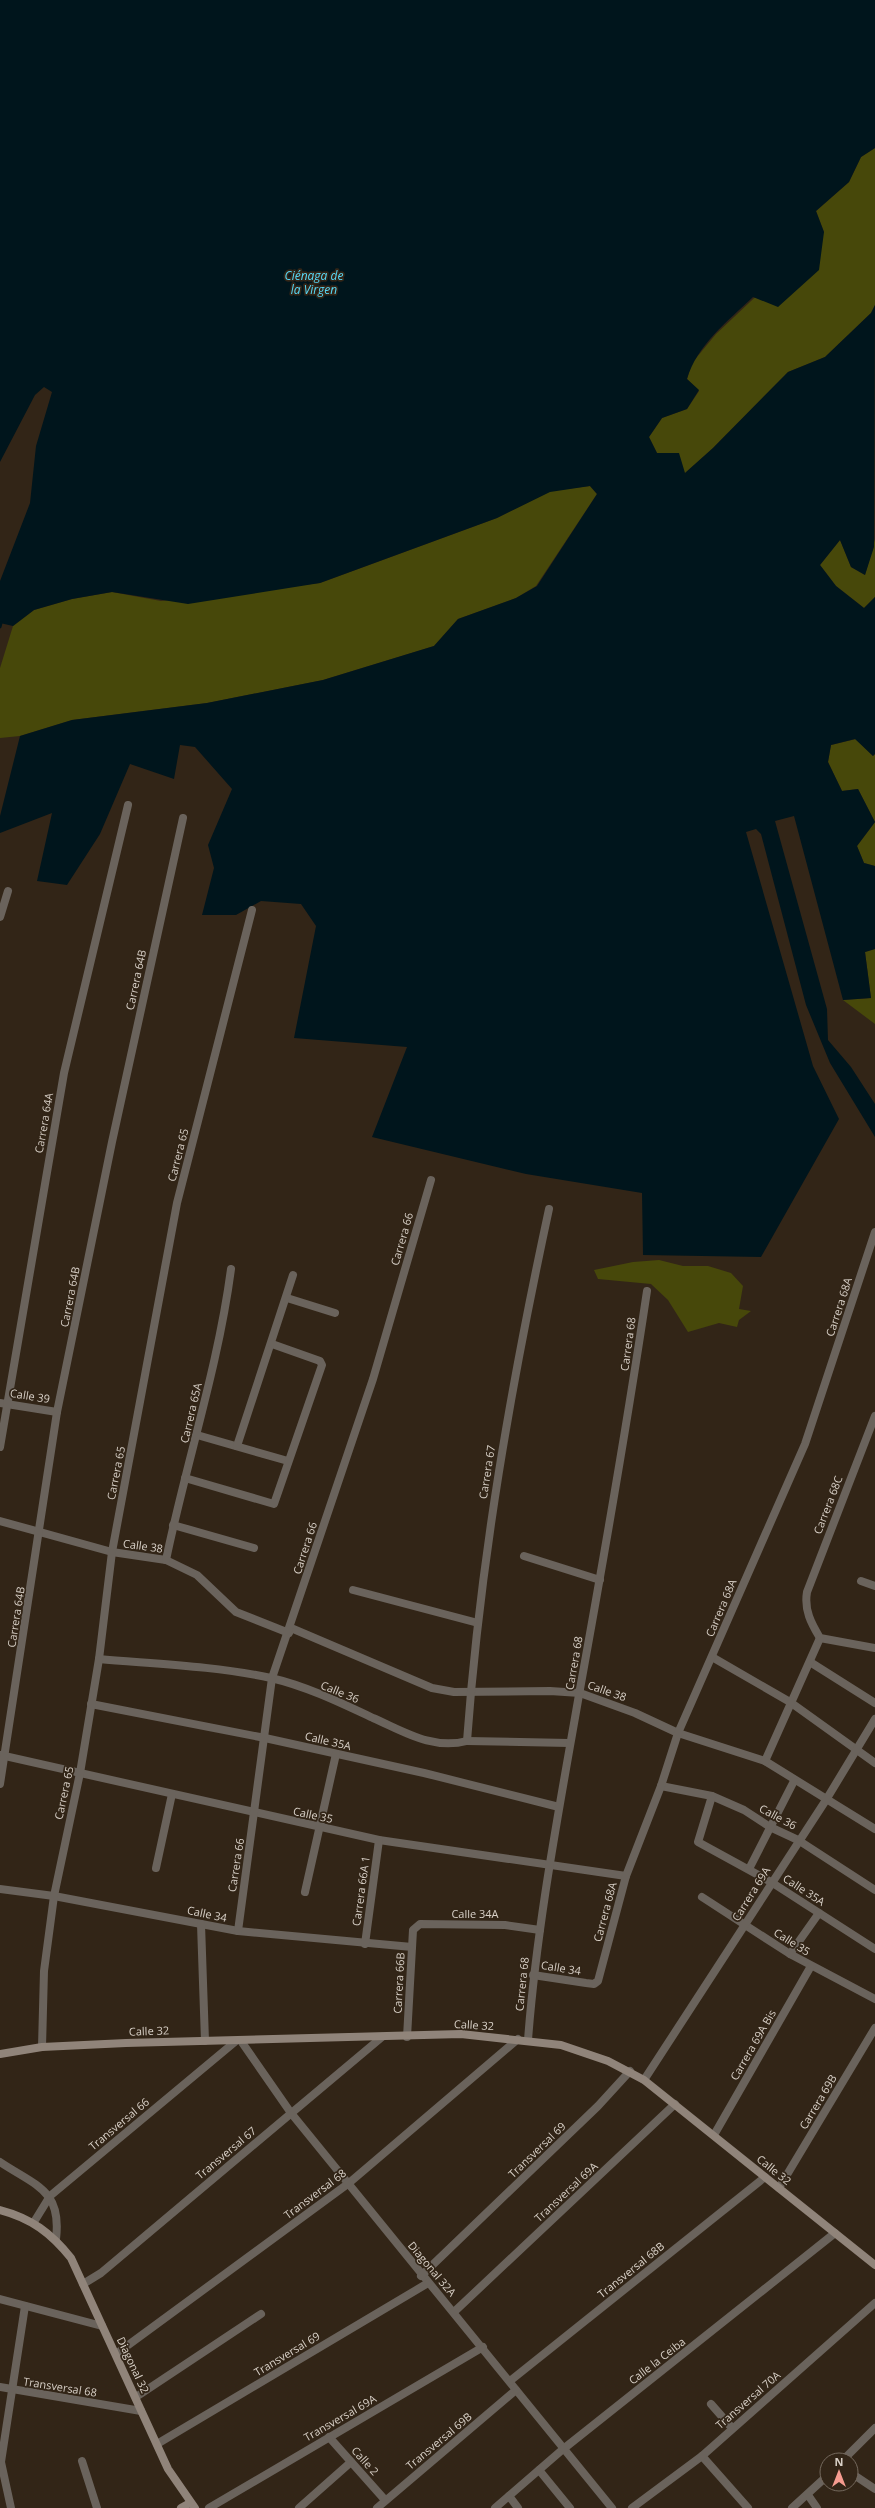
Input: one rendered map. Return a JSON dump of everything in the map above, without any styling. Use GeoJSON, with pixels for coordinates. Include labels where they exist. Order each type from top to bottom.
{"type":"FeatureCollection","features":[{"type":"Feature","properties":{"kind":"street","name":"Carrera 64A"},"geometry":{"type":"LineString","coordinates":[[0,1448],[3,1403],[64,1073],[128,806]]}},
{"type":"Feature","properties":{"kind":"street","name":"Carrera 64B"},"geometry":{"type":"LineString","coordinates":[[0,1784],[3,1755],[40,1534],[57,1412],[112,1142],[183,818]]}},
{"type":"Feature","properties":{"kind":"street"},"geometry":{"type":"LineString","coordinates":[[0,917],[8,891]]}},
{"type":"Feature","properties":{"kind":"street","name":"Carrera 65"},"geometry":{"type":"LineString","coordinates":[[42,2048],[44,1970],[54,1896],[80,1773],[99,1659],[112,1552],[177,1203],[252,910]]}},
{"type":"Feature","properties":{"kind":"street","name":"Carrera 66"},"geometry":{"type":"LineString","coordinates":[[238,1931],[272,1678],[290,1630],[373,1379],[431,1180]]}},
{"type":"Feature","properties":{"kind":"street","name":"Carrera 67"},"geometry":{"type":"LineString","coordinates":[[467,1741],[478,1623],[490,1519],[519,1351],[549,1209]]}},
{"type":"Feature","properties":{"kind":"street","name":"Carrera 68A"},"geometry":{"type":"LineString","coordinates":[[586,1983],[594,1984],[598,1981],[626,1876],[661,1786],[678,1734],[805,1444],[875,1232]]}},
{"type":"Feature","properties":{"kind":"street","name":"Carrera 65A"},"geometry":{"type":"LineString","coordinates":[[166,1560],[173,1525],[197,1435],[226,1308],[231,1269]]}},
{"type":"Feature","properties":{"kind":"street"},"geometry":{"type":"LineString","coordinates":[[237,1446],[272,1344],[293,1275]]}},
{"type":"Feature","properties":{"kind":"street","name":"Carrera 68"},"geometry":{"type":"LineString","coordinates":[[528,2040],[533,1975],[569,1742],[580,1693],[625,1438],[647,1291]]}},
{"type":"Feature","properties":{"kind":"street"},"geometry":{"type":"LineString","coordinates":[[287,1298],[335,1313]]}},
{"type":"Feature","properties":{"kind":"street"},"geometry":{"type":"LineString","coordinates":[[185,1478],[274,1504],[322,1365],[320,1361],[272,1344]]}},
{"type":"Feature","properties":{"kind":"street","name":"Calle 39"},"geometry":{"type":"LineString","coordinates":[[3,1403],[57,1412]]}},
{"type":"Feature","properties":{"kind":"street","name":"Carrera 68C"},"geometry":{"type":"LineString","coordinates":[[820,1638],[810,1620],[805,1602],[809,1585],[875,1416]]}},
{"type":"Feature","properties":{"kind":"street"},"geometry":{"type":"LineString","coordinates":[[197,1435],[288,1461]]}},
{"type":"Feature","properties":{"kind":"street","name":"Calle 38"},"geometry":{"type":"LineString","coordinates":[[0,1521],[40,1534],[112,1552],[166,1560],[197,1575],[236,1612],[290,1630],[432,1688],[471,1692],[550,1691],[580,1693],[635,1713],[678,1734],[765,1762],[875,1829]]}},
{"type":"Feature","properties":{"kind":"street"},"geometry":{"type":"LineString","coordinates":[[173,1525],[254,1548]]}},
{"type":"Feature","properties":{"kind":"street"},"geometry":{"type":"LineString","coordinates":[[524,1556],[600,1580]]}},
{"type":"Feature","properties":{"kind":"street"},"geometry":{"type":"LineString","coordinates":[[861,1581],[875,1586]]}},
{"type":"Feature","properties":{"kind":"street"},"geometry":{"type":"LineString","coordinates":[[353,1590],[478,1623]]}},
{"type":"Feature","properties":{"kind":"street"},"geometry":{"type":"LineString","coordinates":[[765,1762],[790,1702],[820,1638],[875,1648]]}},
{"type":"Feature","properties":{"kind":"street"},"geometry":{"type":"LineString","coordinates":[[712,1657],[790,1702],[856,1751],[875,1763]]}},
{"type":"Feature","properties":{"kind":"street","name":"Calle 36"},"geometry":{"type":"LineString","coordinates":[[99,1659],[199,1668],[272,1678],[338,1702],[427,1742],[451,1745],[467,1741],[569,1742]]}},
{"type":"Feature","properties":{"kind":"street"},"geometry":{"type":"LineString","coordinates":[[810,1662],[875,1703]]}},
{"type":"Feature","properties":{"kind":"street","name":"Calle 35A"},"geometry":{"type":"LineString","coordinates":[[91,1704],[265,1738],[559,1807]]}},
{"type":"Feature","properties":{"kind":"street","name":"Carrera 69A"},"geometry":{"type":"LineString","coordinates":[[644,2080],[798,1840],[826,1800],[875,1719]]}},
{"type":"Feature","properties":{"kind":"street"},"geometry":{"type":"LineString","coordinates":[[305,1892],[336,1754]]}},
{"type":"Feature","properties":{"kind":"street","name":"Calle 35"},"geometry":{"type":"LineString","coordinates":[[3,1755],[319,1828],[379,1840],[626,1876]]}},
{"type":"Feature","properties":{"kind":"street"},"geometry":{"type":"LineString","coordinates":[[748,1869],[794,1781]]}},
{"type":"Feature","properties":{"kind":"street","name":"Calle 36"},"geometry":{"type":"LineString","coordinates":[[661,1786],[712,1796],[744,1810],[770,1827],[798,1840],[875,1890]]}},
{"type":"Feature","properties":{"kind":"street"},"geometry":{"type":"LineString","coordinates":[[156,1868],[172,1794]]}},
{"type":"Feature","properties":{"kind":"street","name":"Calle 35A"},"geometry":{"type":"LineString","coordinates":[[712,1796],[698,1842],[771,1882],[875,1949]]}},
{"type":"Feature","properties":{"kind":"street","name":"Carrera 66A 1"},"geometry":{"type":"LineString","coordinates":[[365,1944],[379,1840]]}},
{"type":"Feature","properties":{"kind":"street","name":"Calle 34"},"geometry":{"type":"LineString","coordinates":[[0,1889],[54,1896],[238,1931],[365,1944],[412,1947]]}},
{"type":"Feature","properties":{"kind":"street","name":"Calle 35"},"geometry":{"type":"LineString","coordinates":[[702,1897],[810,1966],[875,1999]]}},
{"type":"Feature","properties":{"kind":"street"},"geometry":{"type":"LineString","coordinates":[[790,1954],[818,1913]]}},
{"type":"Feature","properties":{"kind":"street"},"geometry":{"type":"LineString","coordinates":[[201,1924],[205,2041]]}},
{"type":"Feature","properties":{"kind":"street","name":"Calle 34A"},"geometry":{"type":"LineString","coordinates":[[413,1930],[420,1924],[505,1925],[540,1930]]}},
{"type":"Feature","properties":{"kind":"street","name":"Carrera 66B"},"geometry":{"type":"LineString","coordinates":[[407,2037],[413,1930]]}},
{"type":"Feature","properties":{"kind":"street","name":"Carrera 69A Bis"},"geometry":{"type":"LineString","coordinates":[[714,2135],[810,1966]]}},
{"type":"Feature","properties":{"kind":"street","name":"Calle 34"},"geometry":{"type":"LineString","coordinates":[[533,1975],[586,1983]]}},
{"type":"Feature","properties":{"kind":"street","name":"Carrera 69B"},"geometry":{"type":"LineString","coordinates":[[779,2188],[875,2028]]}},
{"type":"Feature","properties":{"kind":"street","name":"Calle 32"},"geometry":{"type":"LineString","coordinates":[[0,2054],[42,2048],[205,2041],[407,2037],[461,2034],[528,2040],[560,2045],[585,2052],[630,2071],[644,2080],[875,2264]]}},
{"type":"Feature","properties":{"kind":"street","name":"Transversal 67"},"geometry":{"type":"LineString","coordinates":[[83,2284],[101,2273],[382,2037]]}},
{"type":"Feature","properties":{"kind":"street","name":"Transversal 68"},"geometry":{"type":"LineString","coordinates":[[116,2354],[349,2182],[518,2039]]}},
{"type":"Feature","properties":{"kind":"street","name":"Diagonal 32A"},"geometry":{"type":"LineString","coordinates":[[238,2041],[291,2113],[349,2182],[421,2276],[483,2347],[562,2450],[612,2508]]}},
{"type":"Feature","properties":{"kind":"street","name":"Transversal 66"},"geometry":{"type":"LineString","coordinates":[[34,2222],[50,2196],[238,2041]]}},
{"type":"Feature","properties":{"kind":"street","name":"Transversal 69"},"geometry":{"type":"LineString","coordinates":[[421,2276],[598,2106],[630,2071]]}},
{"type":"Feature","properties":{"kind":"street","name":"Transversal 69A"},"geometry":{"type":"LineString","coordinates":[[454,2312],[675,2104]]}},
{"type":"Feature","properties":{"kind":"street"},"geometry":{"type":"LineString","coordinates":[[0,2162],[50,2196],[57,2216],[56,2239]]}},
{"type":"Feature","properties":{"kind":"street","name":"Transversal 68B"},"geometry":{"type":"LineString","coordinates":[[510,2381],[765,2177]]}},
{"type":"Feature","properties":{"kind":"street","name":"Diagonal 32"},"geometry":{"type":"LineString","coordinates":[[0,2210],[34,2222],[56,2239],[71,2258],[168,2469],[192,2506]]}},
{"type":"Feature","properties":{"kind":"street","name":"Calle la Ceiba"},"geometry":{"type":"LineString","coordinates":[[495,2508],[562,2450],[835,2233]]}},
{"type":"Feature","properties":{"kind":"street","name":"Transversal 69"},"geometry":{"type":"LineString","coordinates":[[157,2444],[428,2283]]}},
{"type":"Feature","properties":{"kind":"street"},"geometry":{"type":"LineString","coordinates":[[0,2299],[102,2326]]}},
{"type":"Feature","properties":{"kind":"street","name":"Transversal 70A"},"geometry":{"type":"LineString","coordinates":[[632,2508],[702,2456],[875,2303]]}},
{"type":"Feature","properties":{"kind":"street"},"geometry":{"type":"LineString","coordinates":[[11,2508],[1,2462],[25,2306]]}},
{"type":"Feature","properties":{"kind":"street"},"geometry":{"type":"LineString","coordinates":[[136,2398],[261,2314]]}},
{"type":"Feature","properties":{"kind":"street","name":"Transversal 69A"},"geometry":{"type":"LineString","coordinates":[[209,2508],[483,2347]]}},
{"type":"Feature","properties":{"kind":"street","name":"Transversal 68"},"geometry":{"type":"LineString","coordinates":[[0,2387],[141,2410]]}},
{"type":"Feature","properties":{"kind":"street","name":"Transversal 69B"},"geometry":{"type":"LineString","coordinates":[[377,2508],[516,2390]]}},
{"type":"Feature","properties":{"kind":"street"},"geometry":{"type":"LineString","coordinates":[[711,2404],[732,2428]]}},
{"type":"Feature","properties":{"kind":"street"},"geometry":{"type":"LineString","coordinates":[[851,2452],[875,2428]]}},
{"type":"Feature","properties":{"kind":"street","name":"Calle 2"},"geometry":{"type":"LineString","coordinates":[[329,2437],[385,2500]]}},
{"type":"Feature","properties":{"kind":"street"},"geometry":{"type":"LineString","coordinates":[[702,2456],[748,2508]]}},
{"type":"Feature","properties":{"kind":"street"},"geometry":{"type":"LineString","coordinates":[[82,2461],[97,2508]]}},
{"type":"Feature","properties":{"kind":"street"},"geometry":{"type":"LineString","coordinates":[[299,2508],[351,2462]]}},
{"type":"Feature","properties":{"kind":"street"},"geometry":{"type":"LineString","coordinates":[[539,2470],[570,2508]]}},
{"type":"Feature","properties":{"kind":"street"},"geometry":{"type":"LineString","coordinates":[[859,2479],[875,2490]]}},
{"type":"Feature","properties":{"kind":"street"},"geometry":{"type":"LineString","coordinates":[[792,2508],[819,2484]]}},
{"type":"Feature","properties":{"kind":"street"},"geometry":{"type":"LineString","coordinates":[[808,2495],[817,2508]]}},
{"type":"Feature","properties":{"kind":"street"},"geometry":{"type":"LineString","coordinates":[[509,2496],[518,2508]]}},
{"type":"Feature","properties":{"kind":"street"},"geometry":{"type":"LineString","coordinates":[[181,2508],[192,2506]]}},
{"type":"Feature","properties":{"kind":"shaded area"},"geometry":{"type":"Polygon","coordinates":[[[875,148],[875,305],[871,313],[825,357],[788,372],[713,448],[684,474],[657,453],[649,437],[662,418],[687,409],[699,391],[687,379],[692,363],[716,334],[824,232],[816,211],[849,182],[861,157],[875,148]]]}},
{"type":"Feature","properties":{"kind":"shaded area"},"geometry":{"type":"Polygon","coordinates":[[[590,486],[597,494],[536,586],[516,598],[458,619],[434,646],[323,680],[207,703],[72,720],[20,736],[0,738],[0,668],[13,626],[34,610],[72,599],[112,592],[161,601],[320,583],[497,518],[550,491],[590,486]]]}},
{"type":"Feature","properties":{"kind":"shaded area"},"geometry":{"type":"Polygon","coordinates":[[[875,539],[875,597],[864,608],[836,586],[820,565],[840,540],[851,567],[865,575],[875,539]]]}},
{"type":"Feature","properties":{"kind":"shaded area"},"geometry":{"type":"Polygon","coordinates":[[[856,739],[873,756],[875,754],[875,822],[858,789],[842,791],[828,762],[831,745],[856,739]]]}},
{"type":"Feature","properties":{"kind":"shaded area"},"geometry":{"type":"Polygon","coordinates":[[[875,822],[875,866],[864,863],[857,846],[875,822]]]}},
{"type":"Feature","properties":{"kind":"shaded area"},"geometry":{"type":"Polygon","coordinates":[[[875,949],[875,1024],[843,1000],[871,998],[865,952],[875,949]]]}},
{"type":"Feature","properties":{"kind":"shaded area"},"geometry":{"type":"Polygon","coordinates":[[[659,1260],[683,1266],[708,1266],[731,1273],[743,1286],[739,1309],[751,1311],[739,1320],[737,1327],[719,1323],[688,1332],[668,1300],[651,1284],[598,1279],[594,1270],[633,1262],[659,1260]]]}},
{"type":"Feature","properties":{"kind":"water","name":"Ciénaga de la Virgen"},"geometry":{"type":"Polygon","coordinates":[[[0,0],[875,0],[875,148],[861,157],[849,182],[816,211],[824,232],[819,270],[778,307],[753,297],[714,334],[698,355],[687,379],[699,390],[687,409],[662,418],[649,437],[657,453],[679,453],[685,473],[713,448],[788,372],[825,357],[871,313],[875,305],[874,547],[865,575],[851,567],[840,540],[820,565],[836,586],[864,608],[875,597],[875,754],[873,756],[855,739],[831,745],[828,762],[842,791],[858,789],[875,822],[857,846],[864,863],[875,866],[875,949],[865,952],[871,998],[843,1000],[794,816],[775,821],[827,1009],[828,1040],[851,1067],[875,1104],[875,1137],[830,1063],[806,1005],[761,834],[756,829],[746,832],[813,1066],[839,1119],[761,1257],[643,1255],[642,1193],[526,1174],[372,1137],[407,1047],[294,1038],[316,926],[301,904],[261,901],[236,915],[202,915],[214,868],[208,845],[232,789],[195,747],[180,745],[174,779],[130,764],[100,834],[67,885],[37,881],[52,813],[0,833],[0,816],[20,736],[72,720],[207,703],[323,680],[434,646],[458,619],[516,598],[537,586],[597,494],[590,486],[550,492],[497,518],[320,583],[188,604],[112,592],[72,599],[34,610],[13,626],[0,623],[0,581],[30,503],[36,446],[52,392],[44,387],[35,395],[0,462],[0,0]]]}},
{"type":"Feature","properties":{"kind":"waterway"},"geometry":{"type":"LineString","coordinates":[[0,627],[1,623]]}}]}
